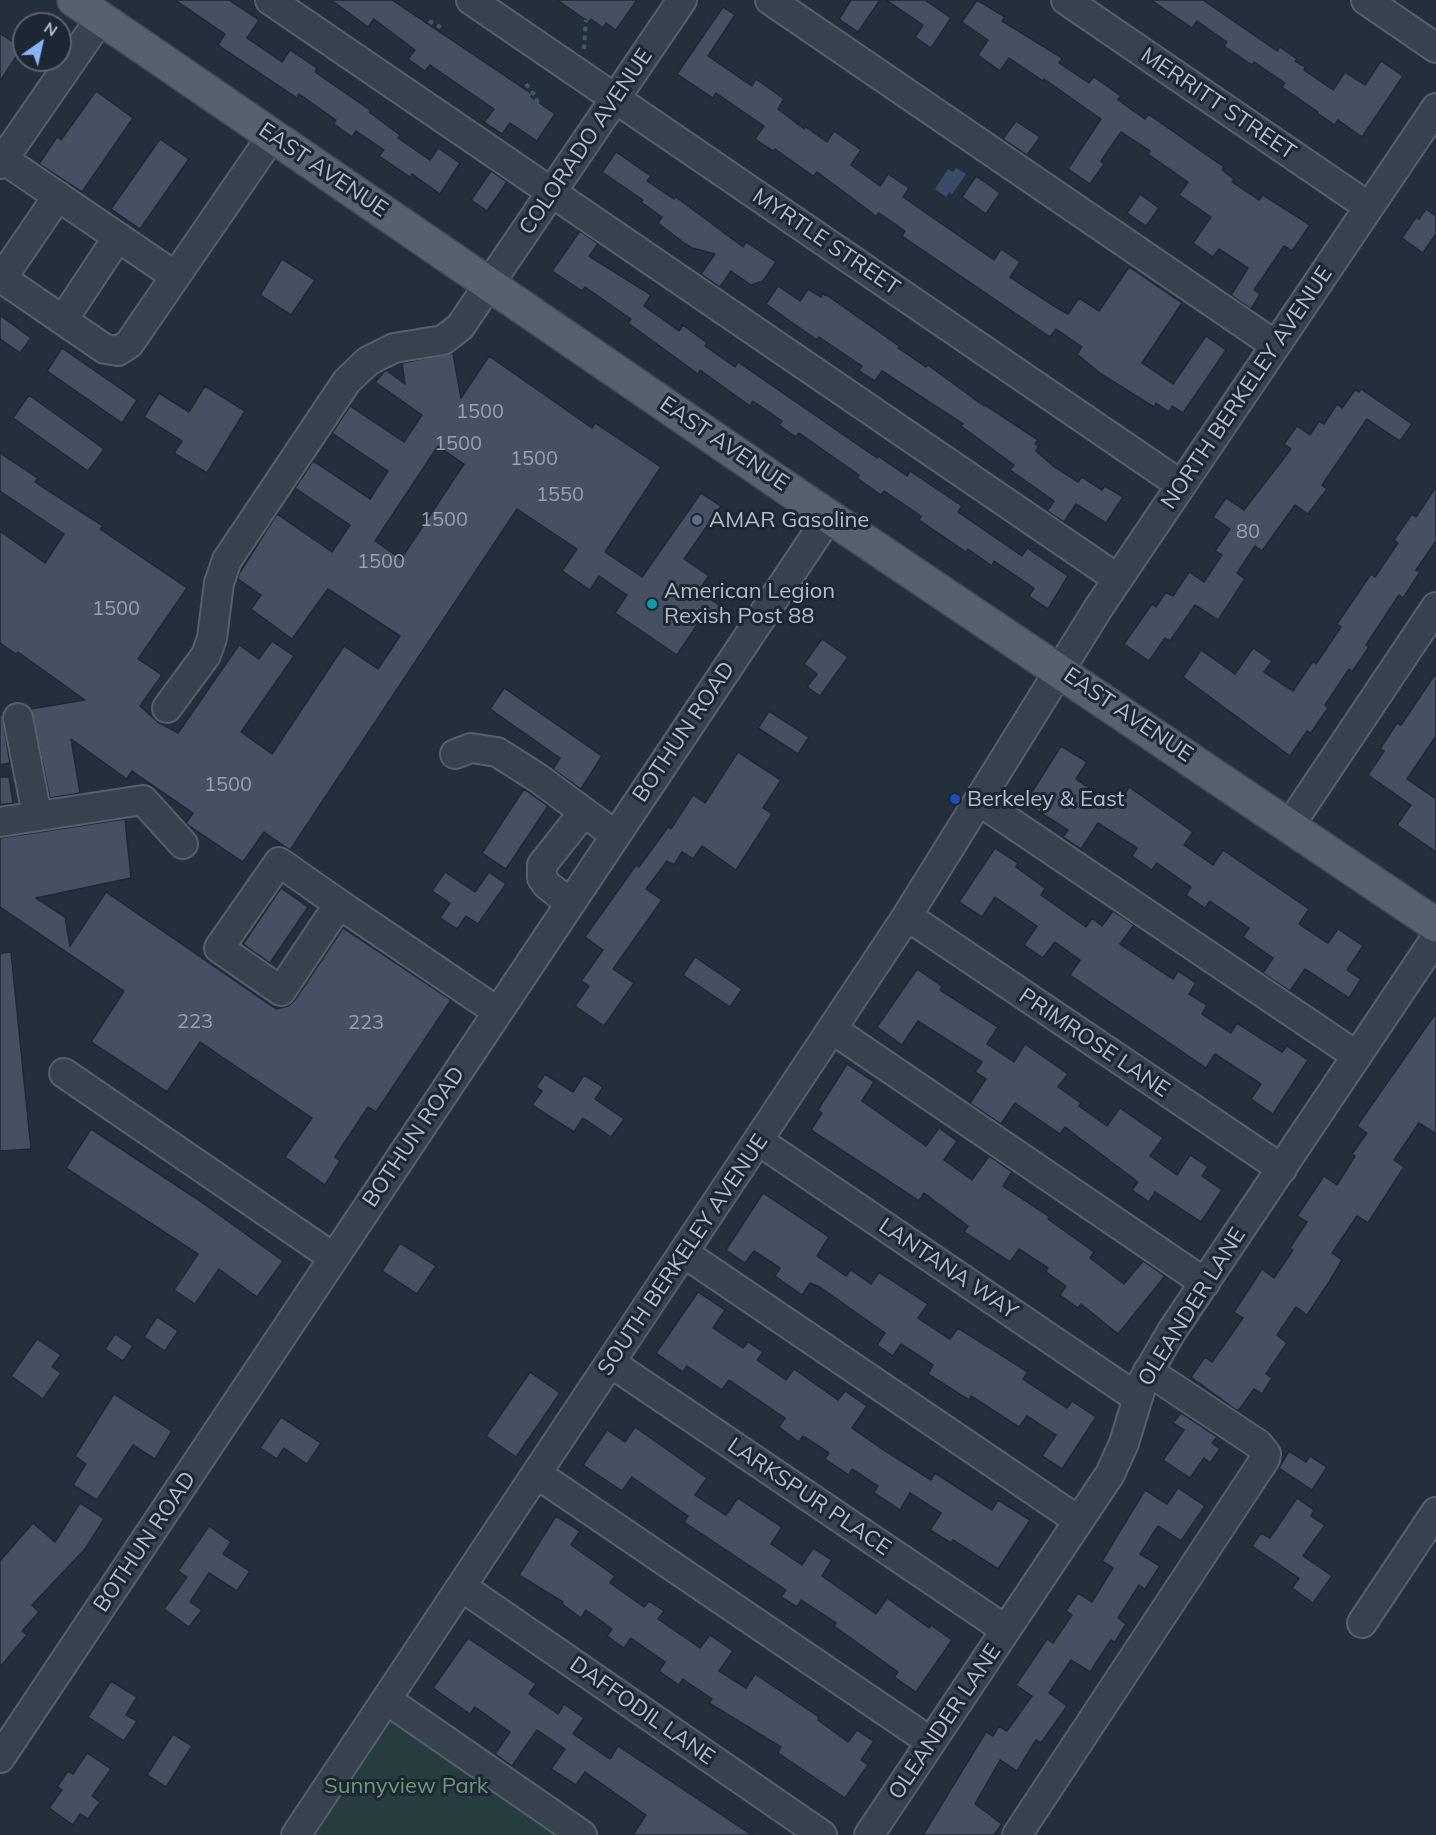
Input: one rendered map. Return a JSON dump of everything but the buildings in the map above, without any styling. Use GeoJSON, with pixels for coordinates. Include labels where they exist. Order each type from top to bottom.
{"type":"FeatureCollection","features":[{"type":"Feature","properties":{"kind":"main road","name":"EAST AVENUE"},"geometry":{"type":"LineString","coordinates":[[74,0],[829,516],[1436,925]]}},
{"type":"Feature","properties":{"kind":"street"},"geometry":{"type":"LineString","coordinates":[[270,0],[1118,579]]}},
{"type":"Feature","properties":{"kind":"street","name":"MYRTLE STREET"},"geometry":{"type":"LineString","coordinates":[[471,0],[1181,485]]}},
{"type":"Feature","properties":{"kind":"street","name":"COLORADO AVENUE"},"geometry":{"type":"LineString","coordinates":[[167,708],[206,655],[212,638],[219,583],[227,560],[347,381],[368,361],[394,348],[443,340],[451,336],[489,285],[682,0]]}},
{"type":"Feature","properties":{"kind":"street"},"geometry":{"type":"LineString","coordinates":[[770,0],[1275,345]]}},
{"type":"Feature","properties":{"kind":"street","name":"MERRITT STREET"},"geometry":{"type":"LineString","coordinates":[[1066,0],[1369,207]]}},
{"type":"Feature","properties":{"kind":"street"},"geometry":{"type":"LineString","coordinates":[[1366,0],[1436,48]]}},
{"type":"Feature","properties":{"kind":"street"},"geometry":{"type":"LineString","coordinates":[[101,18],[2,162],[58,196],[176,276]]}},
{"type":"Feature","properties":{"kind":"street","name":"NORTH BERKELEY AVENUE"},"geometry":{"type":"LineString","coordinates":[[1060,670],[1118,579],[1369,207],[1432,124]]}},
{"type":"Feature","properties":{"kind":"street"},"geometry":{"type":"LineString","coordinates":[[58,196],[1,277],[105,349],[118,351],[129,344],[272,136]]}},
{"type":"Feature","properties":{"kind":"street"},"geometry":{"type":"LineString","coordinates":[[63,320],[118,237]]}},
{"type":"Feature","properties":{"kind":"street","name":"BOTHUN ROAD"},"geometry":{"type":"LineString","coordinates":[[0,1758],[829,516]]}},
{"type":"Feature","properties":{"kind":"street"},"geometry":{"type":"LineString","coordinates":[[1290,825],[1436,607]]}},
{"type":"Feature","properties":{"kind":"street","name":"SOUTH BERKELEY AVENUE"},"geometry":{"type":"LineString","coordinates":[[296,1835],[907,916],[1060,670]]}},
{"type":"Feature","properties":{"kind":"street"},"geometry":{"type":"LineString","coordinates":[[18,718],[37,815]]}},
{"type":"Feature","properties":{"kind":"street"},"geometry":{"type":"LineString","coordinates":[[455,754],[471,748],[497,752],[538,778],[615,836]]}},
{"type":"Feature","properties":{"kind":"street"},"geometry":{"type":"LineString","coordinates":[[0,822],[143,800],[183,844]]}},
{"type":"Feature","properties":{"kind":"street"},"geometry":{"type":"LineString","coordinates":[[979,801],[1357,1056]]}},
{"type":"Feature","properties":{"kind":"street"},"geometry":{"type":"LineString","coordinates":[[570,903],[547,885],[542,878],[542,866],[583,813]]}},
{"type":"Feature","properties":{"kind":"street"},"geometry":{"type":"LineString","coordinates":[[339,904],[498,1012]]}},
{"type":"Feature","properties":{"kind":"street","name":"PRIMROSE LANE"},"geometry":{"type":"LineString","coordinates":[[907,916],[1282,1169]]}},
{"type":"Feature","properties":{"kind":"street","name":"OLEANDER LANE"},"geometry":{"type":"LineString","coordinates":[[869,1835],[1116,1462],[1128,1433],[1136,1397],[1148,1371],[1205,1282],[1436,938]]}},
{"type":"Feature","properties":{"kind":"street"},"geometry":{"type":"LineString","coordinates":[[832,1029],[1205,1282]]}},
{"type":"Feature","properties":{"kind":"street"},"geometry":{"type":"LineString","coordinates":[[64,1073],[334,1258]]}},
{"type":"Feature","properties":{"kind":"street","name":"LANTANA WAY"},"geometry":{"type":"LineString","coordinates":[[759,1141],[1136,1397]]}},
{"type":"Feature","properties":{"kind":"street"},"geometry":{"type":"LineString","coordinates":[[684,1253],[1079,1521]]}},
{"type":"Feature","properties":{"kind":"street","name":"LARKSPUR PLACE"},"geometry":{"type":"LineString","coordinates":[[611,1363],[1006,1630]]}},
{"type":"Feature","properties":{"kind":"street"},"geometry":{"type":"LineString","coordinates":[[1017,1835],[1265,1460],[1266,1454],[1258,1444],[1148,1371]]}},
{"type":"Feature","properties":{"kind":"street"},"geometry":{"type":"LineString","coordinates":[[537,1474],[931,1742]]}},
{"type":"Feature","properties":{"kind":"street"},"geometry":{"type":"LineString","coordinates":[[1362,1623],[1436,1512]]}},
{"type":"Feature","properties":{"kind":"street","name":"DAFFODIL LANE"},"geometry":{"type":"LineString","coordinates":[[462,1587],[822,1835]]}},
{"type":"Feature","properties":{"kind":"street"},"geometry":{"type":"LineString","coordinates":[[387,1700],[582,1835]]}},
{"type":"Feature","properties":{"kind":"path"},"geometry":{"type":"LineString","coordinates":[[429,21],[444,29]]}},
{"type":"Feature","properties":{"kind":"path"},"geometry":{"type":"LineString","coordinates":[[526,84],[536,96],[538,105]]}},
{"type":"Feature","properties":{"kind":"green space","name":"Sunnyview Park"},"geometry":{"type":"Polygon","coordinates":[[[392,1717],[563,1835],[314,1835],[392,1717]]]}},
{"type":"Feature","properties":{"kind":"water"},"geometry":{"type":"Polygon","coordinates":[[[956,168],[966,174],[952,194],[949,192],[946,197],[935,189],[948,169],[953,172],[956,168]]]}},
{"type":"Feature","properties":{"kind":"place","name":"AMAR Gasoline"},"geometry":{"type":"Point","coordinates":[697,520]}},
{"type":"Feature","properties":{"kind":"place","name":"American Legion Rexish Post 88"},"geometry":{"type":"Point","coordinates":[652,604]}},
{"type":"Feature","properties":{"kind":"place","name":"Berkeley & East"},"geometry":{"type":"Point","coordinates":[955,799]}}]}
